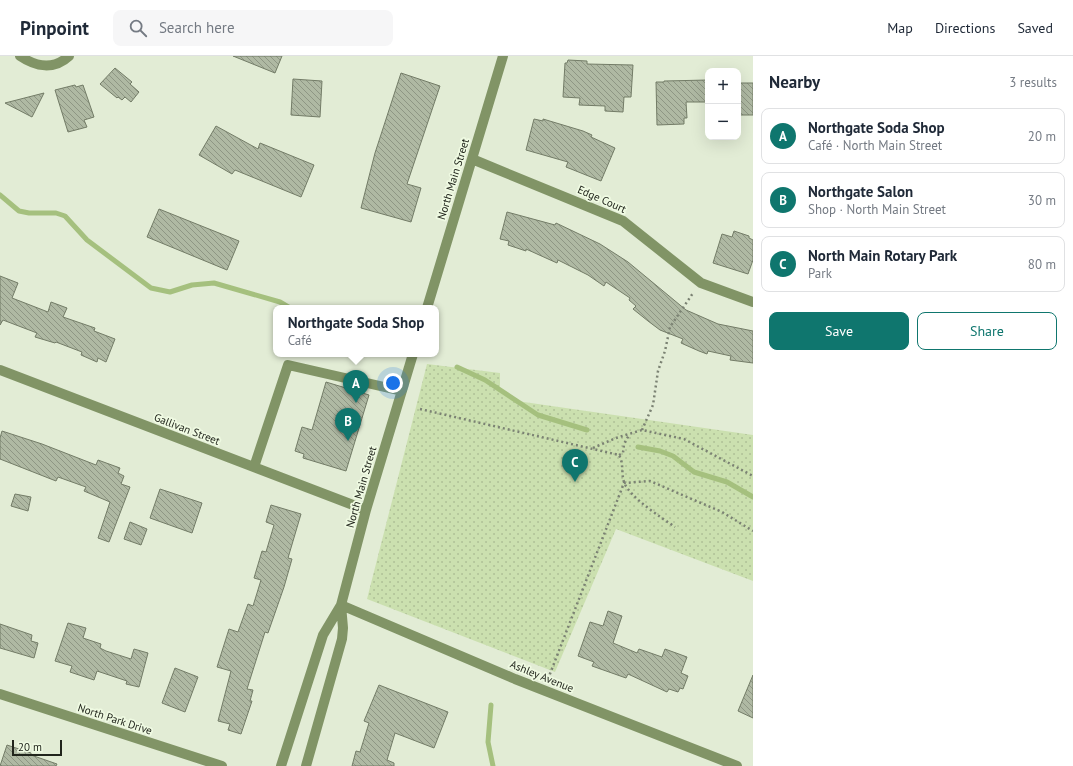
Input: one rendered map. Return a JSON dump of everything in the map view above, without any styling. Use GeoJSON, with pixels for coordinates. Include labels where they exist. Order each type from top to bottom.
{"type":"FeatureCollection","features":[{"type":"Feature","properties":{"kind":"street"},"geometry":{"type":"LineString","coordinates":[[20,56],[29,62],[51,66],[62,62],[69,56]]}},
{"type":"Feature","properties":{"kind":"street","name":"North Main Street"},"geometry":{"type":"LineString","coordinates":[[428,305],[503,56]]}},
{"type":"Feature","properties":{"kind":"street","name":"Edge Court"},"geometry":{"type":"LineString","coordinates":[[472,159],[623,221],[700,283],[753,302]]}},
{"type":"Feature","properties":{"kind":"street","name":"North Main Street"},"geometry":{"type":"LineString","coordinates":[[282,766],[323,635],[341,605],[366,510],[412,357]]}},
{"type":"Feature","properties":{"kind":"street"},"geometry":{"type":"LineString","coordinates":[[254,467],[288,366],[402,391]]}},
{"type":"Feature","properties":{"kind":"street","name":"Gallivan Street"},"geometry":{"type":"LineString","coordinates":[[0,370],[366,510]]}},
{"type":"Feature","properties":{"kind":"street","name":"North Main Street"},"geometry":{"type":"LineString","coordinates":[[306,766],[342,639],[343,628],[341,605]]}},
{"type":"Feature","properties":{"kind":"street","name":"Ashley Avenue"},"geometry":{"type":"LineString","coordinates":[[341,605],[544,690],[737,766]]}},
{"type":"Feature","properties":{"kind":"street","name":"North Park Drive"},"geometry":{"type":"LineString","coordinates":[[0,694],[222,766]]}},
{"type":"Feature","properties":{"kind":"path"},"geometry":{"type":"LineString","coordinates":[[642,430],[653,405],[658,371],[665,351],[670,327],[700,283]]}},
{"type":"Feature","properties":{"kind":"path"},"geometry":{"type":"LineString","coordinates":[[420,409],[593,448],[619,455],[622,461],[624,483],[544,690]]}},
{"type":"Feature","properties":{"kind":"path"},"geometry":{"type":"LineString","coordinates":[[593,448],[642,430],[684,439],[753,476]]}},
{"type":"Feature","properties":{"kind":"path"},"geometry":{"type":"LineString","coordinates":[[619,455],[623,453],[624,444],[629,435]]}},
{"type":"Feature","properties":{"kind":"path"},"geometry":{"type":"LineString","coordinates":[[624,483],[650,481],[722,512],[753,531]]}},
{"type":"Feature","properties":{"kind":"path"},"geometry":{"type":"LineString","coordinates":[[624,483],[645,507],[675,527]]}},
{"type":"Feature","properties":{"kind":"green space"},"geometry":{"type":"Polygon","coordinates":[[[427,364],[500,373],[500,392],[517,401],[753,435],[753,581],[616,529],[555,672],[367,599],[427,364]]]}},
{"type":"Feature","properties":{"kind":"building"},"geometry":{"type":"Polygon","coordinates":[[[233,56],[282,56],[275,73],[233,56]]]}},
{"type":"Feature","properties":{"kind":"building"},"geometry":{"type":"Polygon","coordinates":[[[568,60],[587,61],[587,64],[633,65],[631,97],[624,97],[623,112],[605,111],[605,106],[579,105],[580,98],[563,97],[565,63],[567,63],[568,60]]]}},
{"type":"Feature","properties":{"kind":"building"},"geometry":{"type":"Polygon","coordinates":[[[115,68],[132,82],[130,84],[139,92],[131,102],[125,97],[122,100],[118,97],[117,98],[100,84],[115,68]]]}},
{"type":"Feature","properties":{"kind":"building"},"geometry":{"type":"Polygon","coordinates":[[[401,73],[440,86],[407,184],[421,188],[411,222],[361,208],[375,153],[401,73]]]}},
{"type":"Feature","properties":{"kind":"building"},"geometry":{"type":"Polygon","coordinates":[[[293,79],[322,81],[320,117],[291,115],[293,79]]]}},
{"type":"Feature","properties":{"kind":"building"},"geometry":{"type":"Polygon","coordinates":[[[705,80],[705,102],[686,102],[687,118],[684,118],[684,124],[657,125],[656,82],[705,80]]]}},
{"type":"Feature","properties":{"kind":"building"},"geometry":{"type":"Polygon","coordinates":[[[741,83],[753,83],[753,115],[741,115],[741,83]]]}},
{"type":"Feature","properties":{"kind":"building"},"geometry":{"type":"Polygon","coordinates":[[[75,85],[76,87],[83,85],[94,117],[84,120],[87,127],[68,132],[55,90],[75,85]]]}},
{"type":"Feature","properties":{"kind":"building"},"geometry":{"type":"Polygon","coordinates":[[[44,93],[32,117],[5,103],[44,93]]]}},
{"type":"Feature","properties":{"kind":"building"},"geometry":{"type":"Polygon","coordinates":[[[534,119],[543,121],[543,119],[583,131],[592,135],[591,137],[615,148],[601,181],[566,167],[568,162],[526,150],[534,119]]]}},
{"type":"Feature","properties":{"kind":"building"},"geometry":{"type":"Polygon","coordinates":[[[216,126],[258,149],[260,143],[314,165],[301,197],[235,170],[232,174],[199,155],[216,126]]]}},
{"type":"Feature","properties":{"kind":"building"},"geometry":{"type":"Polygon","coordinates":[[[159,209],[239,241],[227,270],[147,237],[159,209]]]}},
{"type":"Feature","properties":{"kind":"building"},"geometry":{"type":"Polygon","coordinates":[[[507,212],[555,225],[556,223],[600,244],[628,262],[686,310],[718,324],[753,331],[753,363],[730,360],[731,356],[708,351],[707,354],[681,343],[683,339],[660,330],[633,309],[636,306],[629,300],[630,298],[606,282],[604,286],[588,275],[558,260],[557,263],[526,249],[526,251],[508,245],[509,241],[500,239],[507,212]]]}},
{"type":"Feature","properties":{"kind":"building"},"geometry":{"type":"Polygon","coordinates":[[[734,231],[749,236],[749,238],[753,240],[753,260],[748,274],[713,263],[722,234],[732,237],[734,231]]]}},
{"type":"Feature","properties":{"kind":"building"},"geometry":{"type":"Polygon","coordinates":[[[0,276],[18,283],[12,298],[48,312],[51,302],[67,308],[63,317],[95,328],[94,331],[115,339],[106,362],[98,358],[97,362],[81,355],[82,352],[56,342],[55,343],[35,337],[37,333],[3,320],[0,325],[0,276]]]}},
{"type":"Feature","properties":{"kind":"building"},"geometry":{"type":"Polygon","coordinates":[[[326,382],[369,395],[346,471],[303,458],[304,454],[295,451],[302,427],[312,430],[326,382]]]}},
{"type":"Feature","properties":{"kind":"building"},"geometry":{"type":"Polygon","coordinates":[[[2,431],[42,444],[96,465],[98,460],[120,468],[118,473],[124,476],[121,484],[130,487],[109,542],[98,538],[110,502],[84,491],[86,487],[58,477],[56,481],[0,459],[0,438],[2,431]]]}},
{"type":"Feature","properties":{"kind":"building"},"geometry":{"type":"Polygon","coordinates":[[[160,489],[202,503],[192,533],[150,518],[160,489]]]}},
{"type":"Feature","properties":{"kind":"building"},"geometry":{"type":"Polygon","coordinates":[[[15,494],[31,497],[28,511],[11,506],[15,494]]]}},
{"type":"Feature","properties":{"kind":"building"},"geometry":{"type":"Polygon","coordinates":[[[271,505],[301,514],[288,558],[292,559],[284,587],[268,633],[265,632],[247,689],[253,690],[250,701],[252,701],[241,734],[228,730],[230,724],[218,721],[231,671],[217,667],[229,629],[238,632],[248,604],[253,606],[261,580],[254,578],[262,551],[266,552],[274,525],[266,522],[271,505]]]}},
{"type":"Feature","properties":{"kind":"building"},"geometry":{"type":"Polygon","coordinates":[[[130,522],[147,529],[141,545],[124,539],[130,522]]]}},
{"type":"Feature","properties":{"kind":"building"},"geometry":{"type":"Polygon","coordinates":[[[608,611],[622,616],[613,643],[637,653],[639,649],[662,657],[665,649],[687,657],[681,673],[688,676],[683,689],[680,688],[678,692],[669,689],[667,692],[628,674],[626,678],[592,666],[594,662],[578,656],[590,622],[603,626],[608,611]]]}},
{"type":"Feature","properties":{"kind":"building"},"geometry":{"type":"Polygon","coordinates":[[[68,623],[86,628],[83,638],[101,644],[100,648],[106,651],[131,659],[134,649],[148,653],[139,687],[126,684],[127,681],[97,671],[94,680],[70,672],[72,666],[55,661],[68,623]]]}},
{"type":"Feature","properties":{"kind":"building"},"geometry":{"type":"Polygon","coordinates":[[[0,624],[32,635],[31,641],[38,643],[34,658],[0,648],[0,624]]]}},
{"type":"Feature","properties":{"kind":"building"},"geometry":{"type":"Polygon","coordinates":[[[175,668],[198,677],[185,712],[162,703],[175,668]]]}},
{"type":"Feature","properties":{"kind":"building"},"geometry":{"type":"Polygon","coordinates":[[[753,675],[753,718],[738,711],[753,675]]]}},
{"type":"Feature","properties":{"kind":"building"},"geometry":{"type":"Polygon","coordinates":[[[379,685],[448,712],[434,748],[395,733],[387,760],[394,763],[394,766],[352,766],[356,751],[360,752],[369,723],[364,721],[379,685]]]}},
{"type":"Feature","properties":{"kind":"building"},"geometry":{"type":"Polygon","coordinates":[[[7,745],[57,764],[56,766],[0,766],[7,745]]]}},
{"type":"Feature","properties":{"kind":"waterway"},"geometry":{"type":"LineString","coordinates":[[0,195],[19,211],[29,213],[56,213],[65,216],[87,240],[151,288],[170,292],[192,285],[214,283],[280,302],[285,305]]}},
{"type":"Feature","properties":{"kind":"waterway"},"geometry":{"type":"LineString","coordinates":[[457,367],[485,380],[538,415],[587,430]]}},
{"type":"Feature","properties":{"kind":"waterway"},"geometry":{"type":"LineString","coordinates":[[638,447],[660,451],[673,456],[694,472],[727,482],[753,497]]}},
{"type":"Feature","properties":{"kind":"waterway"},"geometry":{"type":"LineString","coordinates":[[491,705],[488,742],[493,766]]}},
{"type":"Feature","properties":{"kind":"place","name":"Northgate Soda Shop"},"geometry":{"type":"Point","coordinates":[356,403]}},
{"type":"Feature","properties":{"kind":"place","name":"Northgate Salon"},"geometry":{"type":"Point","coordinates":[348,441]}},
{"type":"Feature","properties":{"kind":"place","name":"North Main Rotary Park"},"geometry":{"type":"Point","coordinates":[575,482]}}]}
